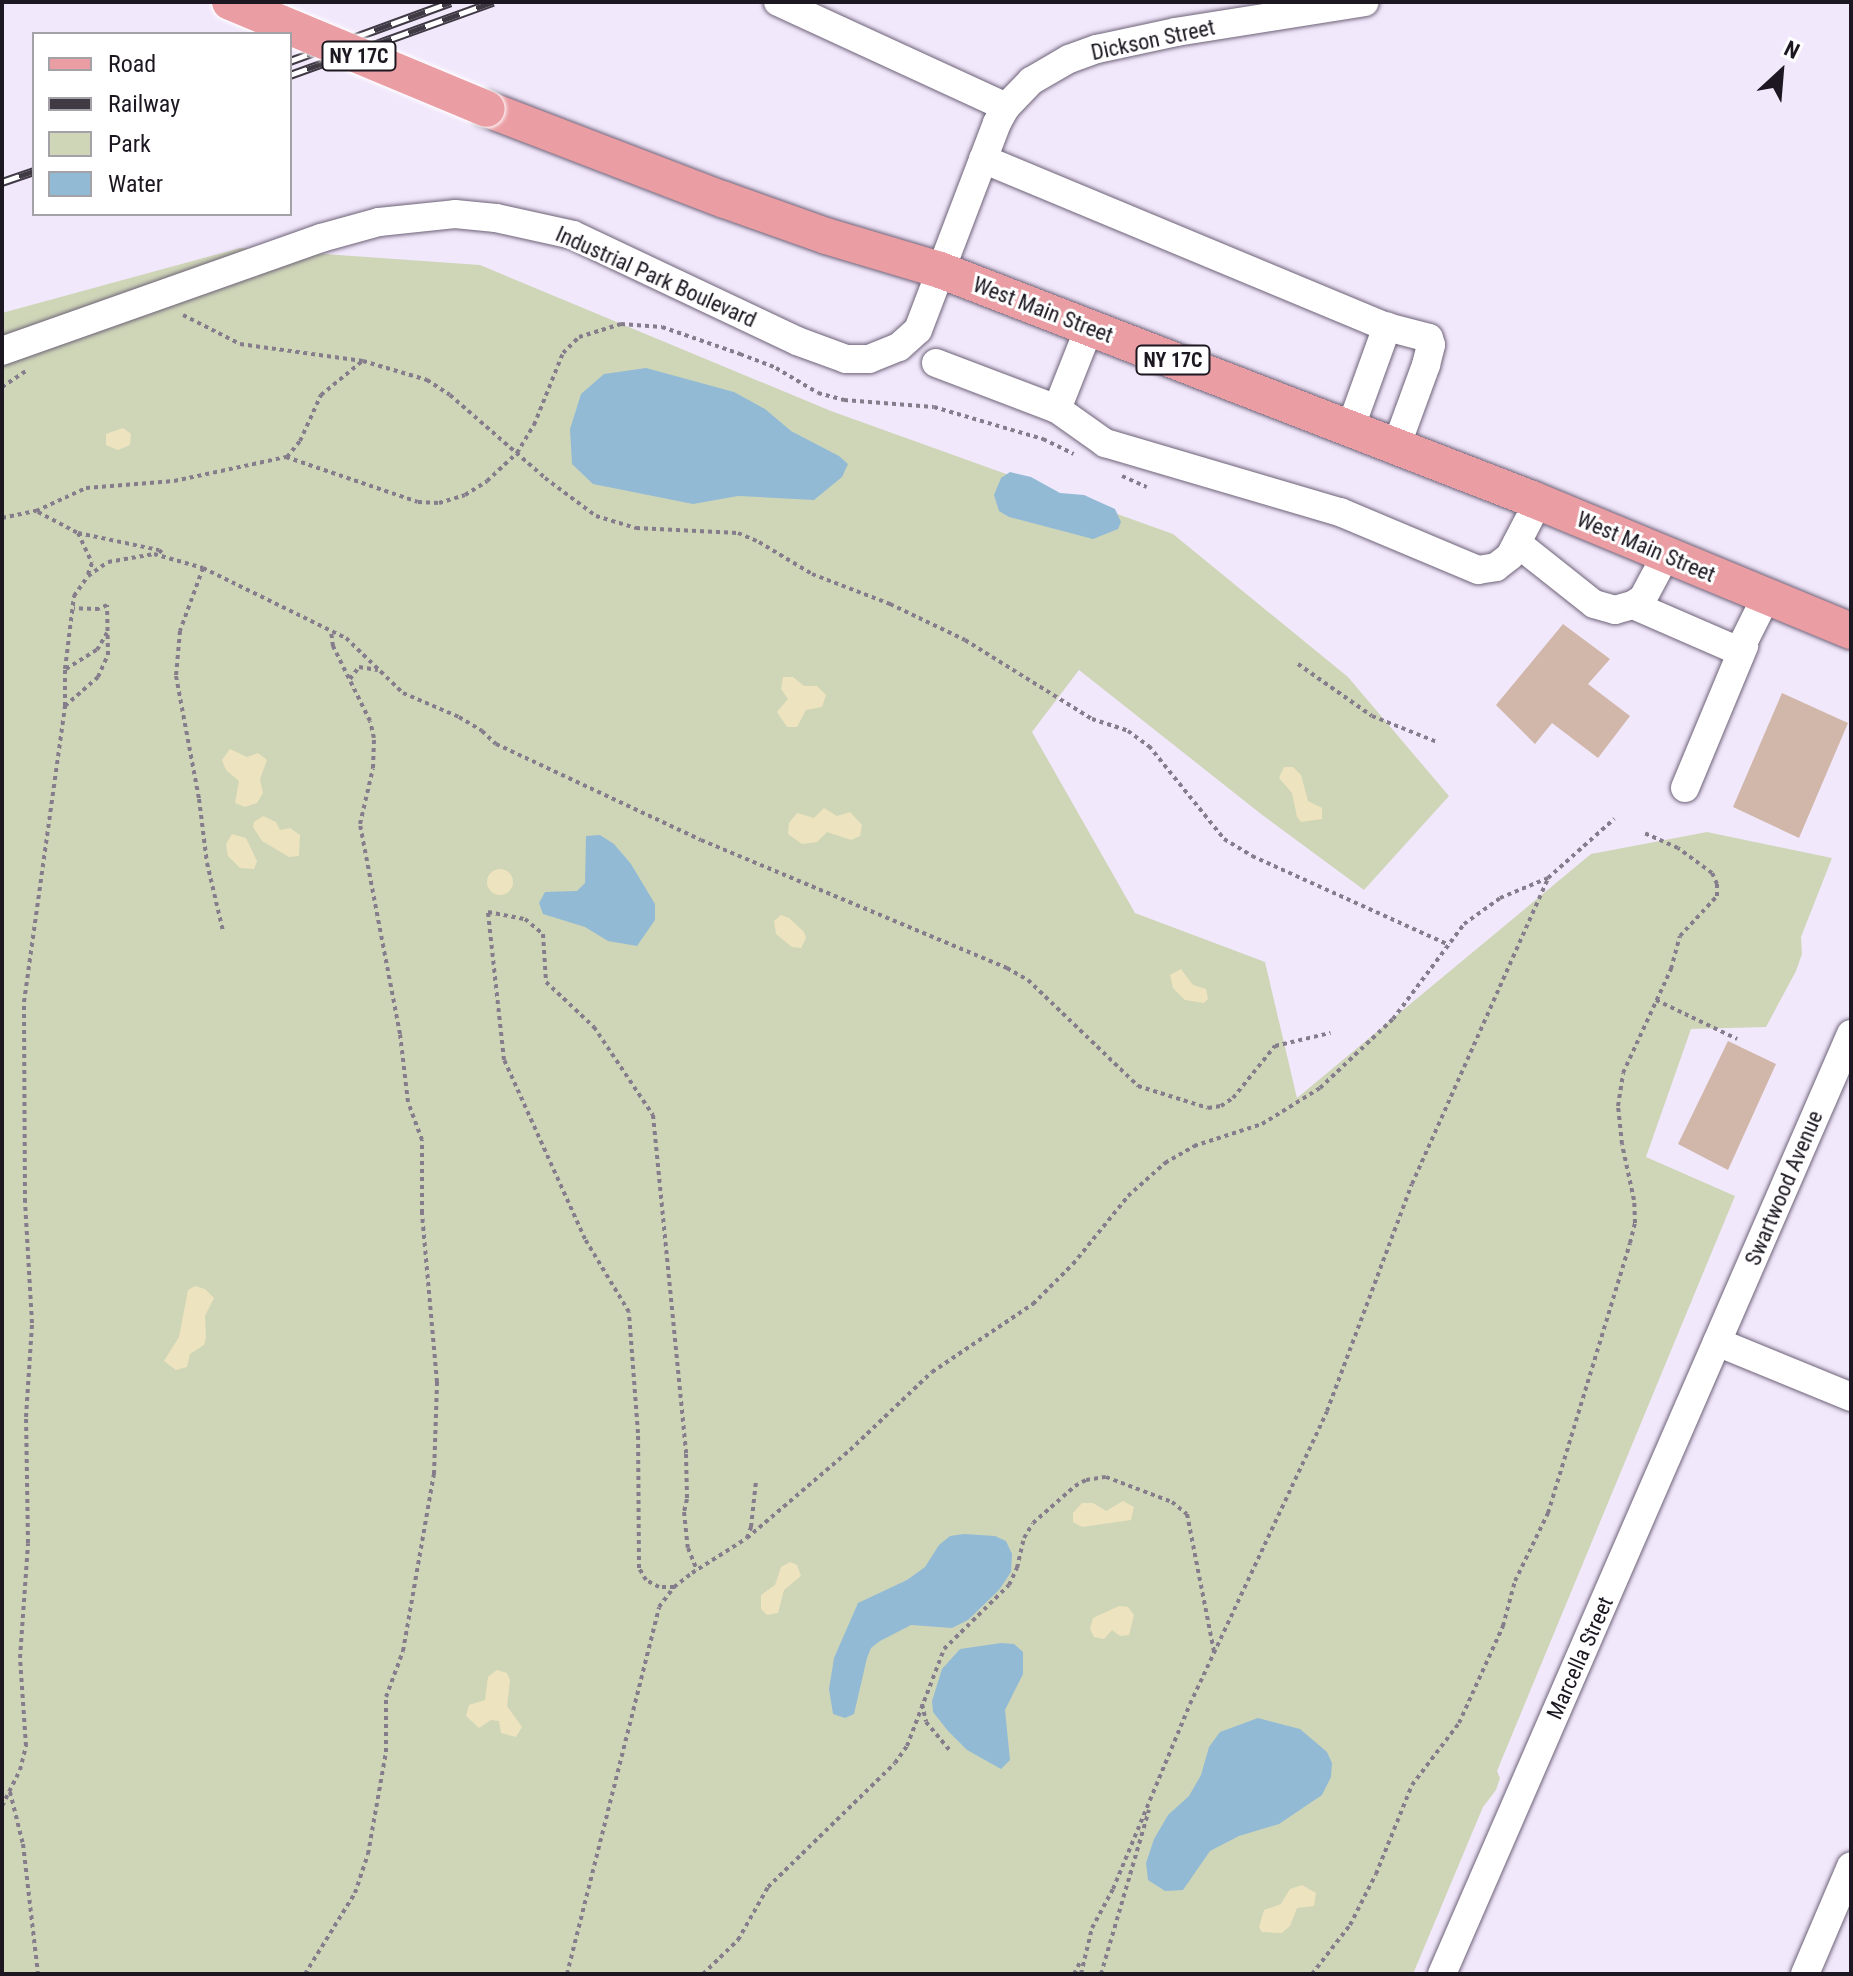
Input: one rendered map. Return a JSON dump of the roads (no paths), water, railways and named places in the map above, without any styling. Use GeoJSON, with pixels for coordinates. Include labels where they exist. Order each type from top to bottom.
{"type":"FeatureCollection","features":[{"type":"Feature","properties":{"kind":"main road","name":"West Main Street"},"geometry":{"type":"LineString","coordinates":[[230,2],[487,109],[736,205],[940,270],[1350,429],[1538,502],[1851,631]]}},
{"type":"Feature","properties":{"kind":"street"},"geometry":{"type":"LineString","coordinates":[[778,2],[1006,107]]}},
{"type":"Feature","properties":{"kind":"street","name":"Dickson Street"},"geometry":{"type":"LineString","coordinates":[[940,270],[1006,107],[1031,81],[1069,59],[1097,49],[1176,32],[1365,2]]}},
{"type":"Feature","properties":{"kind":"street"},"geometry":{"type":"LineString","coordinates":[[983,159],[1387,327],[1429,338],[1431,345],[1396,447]]}},
{"type":"Feature","properties":{"kind":"street","name":"Industrial Park Boulevard"},"geometry":{"type":"LineString","coordinates":[[2,351],[321,238],[410,217],[455,214],[496,218],[573,235],[797,341],[846,359],[869,359],[899,347],[918,330],[940,270]]}},
{"type":"Feature","properties":{"kind":"street"},"geometry":{"type":"LineString","coordinates":[[1350,429],[1387,327]]}},
{"type":"Feature","properties":{"kind":"street"},"geometry":{"type":"LineString","coordinates":[[1057,409],[1089,328]]}},
{"type":"Feature","properties":{"kind":"street"},"geometry":{"type":"LineString","coordinates":[[936,363],[1057,409],[1105,443],[1340,512],[1478,570],[1496,567],[1517,543],[1538,502]]}},
{"type":"Feature","properties":{"kind":"street"},"geometry":{"type":"LineString","coordinates":[[1517,543],[1594,604],[1615,610],[1633,605],[1652,585],[1666,555]]}},
{"type":"Feature","properties":{"kind":"street"},"geometry":{"type":"LineString","coordinates":[[1685,788],[1766,597]]}},
{"type":"Feature","properties":{"kind":"street"},"geometry":{"type":"LineString","coordinates":[[1633,605],[1734,649],[1744,646]]}},
{"type":"Feature","properties":{"kind":"street","name":"Swartwood Avenue"},"geometry":{"type":"LineString","coordinates":[[1717,1342],[1851,1034]]}},
{"type":"Feature","properties":{"kind":"street"},"geometry":{"type":"LineString","coordinates":[[1717,1342],[1851,1397]]}},
{"type":"Feature","properties":{"kind":"street","name":"Marcella Street"},"geometry":{"type":"LineString","coordinates":[[1442,1974],[1717,1342]]}},
{"type":"Feature","properties":{"kind":"street"},"geometry":{"type":"LineString","coordinates":[[1805,1974],[1851,1866]]}},
{"type":"Feature","properties":{"kind":"water"},"geometry":{"type":"Polygon","coordinates":[[[646,368],[734,392],[765,409],[791,431],[839,456],[848,464],[842,477],[814,500],[738,496],[693,504],[593,484],[572,464],[570,429],[581,394],[604,374],[646,368]]]}},
{"type":"Feature","properties":{"kind":"water"},"geometry":{"type":"Polygon","coordinates":[[[1010,472],[1031,477],[1060,493],[1084,495],[1115,509],[1121,522],[1118,529],[1093,539],[1009,517],[999,511],[994,495],[1001,478],[1010,472]]]}},
{"type":"Feature","properties":{"kind":"water"},"geometry":{"type":"Polygon","coordinates":[[[600,835],[614,844],[631,864],[655,904],[655,920],[637,946],[608,941],[585,927],[543,914],[539,903],[545,892],[577,891],[585,883],[586,836],[600,835]]]}},
{"type":"Feature","properties":{"kind":"water"},"geometry":{"type":"Polygon","coordinates":[[[950,1536],[995,1536],[1006,1541],[1012,1554],[1011,1572],[999,1590],[968,1620],[952,1628],[911,1625],[880,1641],[871,1648],[867,1658],[854,1714],[845,1718],[833,1714],[829,1689],[834,1658],[858,1603],[907,1580],[925,1567],[939,1545],[950,1536]]]}},
{"type":"Feature","properties":{"kind":"water"},"geometry":{"type":"Polygon","coordinates":[[[1014,1644],[1023,1652],[1023,1674],[1005,1710],[1010,1760],[1001,1769],[967,1750],[933,1712],[932,1701],[942,1669],[960,1649],[1014,1644]]]}},
{"type":"Feature","properties":{"kind":"water"},"geometry":{"type":"Polygon","coordinates":[[[1258,1718],[1300,1729],[1327,1752],[1332,1763],[1331,1777],[1322,1795],[1279,1824],[1239,1836],[1210,1851],[1183,1890],[1165,1891],[1148,1880],[1146,1863],[1154,1839],[1168,1815],[1189,1796],[1201,1775],[1209,1747],[1220,1732],[1258,1718]]]}},
{"type":"Feature","properties":{"kind":"railway"},"geometry":{"type":"LineString","coordinates":[[292,60],[451,2]]}},
{"type":"Feature","properties":{"kind":"railway"},"geometry":{"type":"LineString","coordinates":[[292,74],[493,2]]}},
{"type":"Feature","properties":{"kind":"railway"},"geometry":{"type":"LineString","coordinates":[[2,182],[32,172]]}}]}
